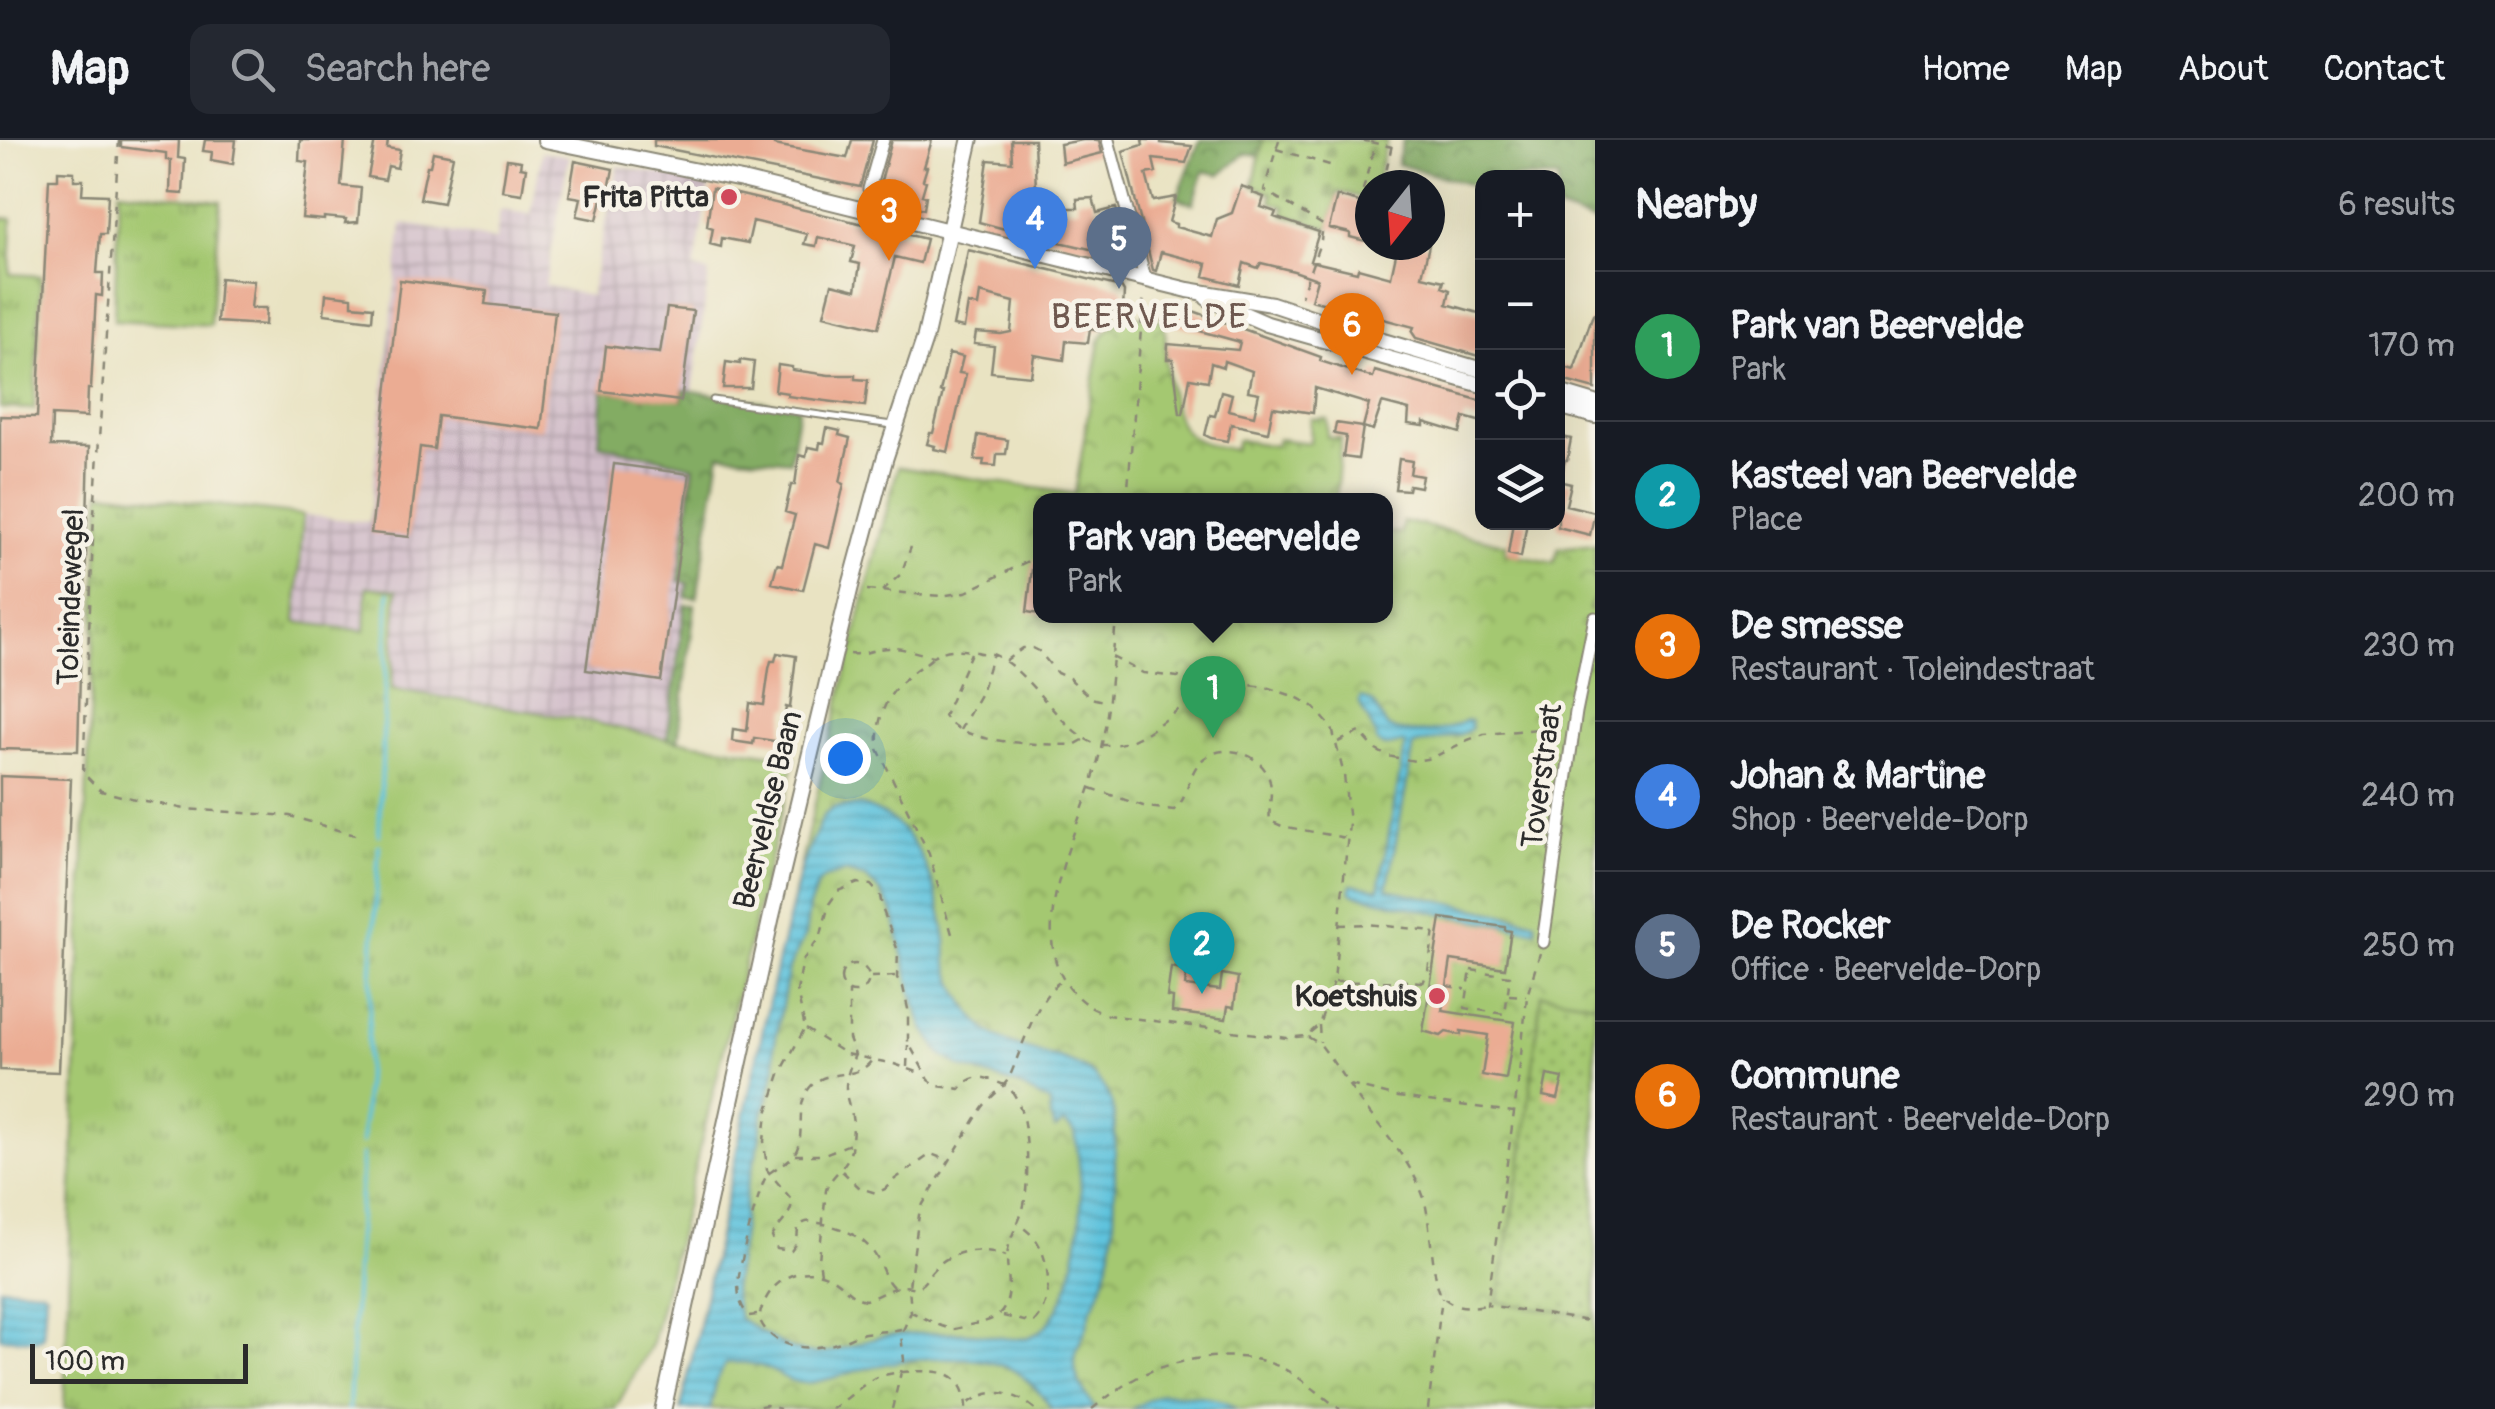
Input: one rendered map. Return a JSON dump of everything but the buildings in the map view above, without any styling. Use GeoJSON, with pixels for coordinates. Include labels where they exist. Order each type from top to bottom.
{"type":"FeatureCollection","features":[{"type":"Feature","properties":{"kind":"main road","name":"Beerveldse Baan"},"geometry":{"type":"LineString","coordinates":[[663,1409],[770,918],[850,588],[895,425],[925,338],[970,140]]}},
{"type":"Feature","properties":{"kind":"street"},"geometry":{"type":"LineString","coordinates":[[546,140],[742,180],[1188,290],[1272,304],[1475,368]]}},
{"type":"Feature","properties":{"kind":"street"},"geometry":{"type":"LineString","coordinates":[[869,189],[883,140]]}},
{"type":"Feature","properties":{"kind":"street"},"geometry":{"type":"LineString","coordinates":[[1108,140],[1145,278]]}},
{"type":"Feature","properties":{"kind":"street"},"geometry":{"type":"LineString","coordinates":[[1188,290],[1267,324],[1475,383]]}},
{"type":"Feature","properties":{"kind":"street"},"geometry":{"type":"LineString","coordinates":[[1565,394],[1595,403]]}},
{"type":"Feature","properties":{"kind":"street"},"geometry":{"type":"LineString","coordinates":[[1565,408],[1595,416]]}},
{"type":"Feature","properties":{"kind":"street","name":"Toverstraat"},"geometry":{"type":"LineString","coordinates":[[1543,942],[1574,726],[1595,618]]}},
{"type":"Feature","properties":{"kind":"lane"},"geometry":{"type":"LineString","coordinates":[[714,400],[895,425]]}},
{"type":"Feature","properties":{"kind":"path","name":"Toleindewegel"},"geometry":{"type":"LineString","coordinates":[[118,140],[95,495],[83,774],[101,790],[121,796],[185,808],[290,816],[355,836]]}},
{"type":"Feature","properties":{"kind":"path"},"geometry":{"type":"LineString","coordinates":[[1279,140],[1264,190],[1324,224],[1296,312]]}},
{"type":"Feature","properties":{"kind":"path"},"geometry":{"type":"LineString","coordinates":[[1361,140],[1392,147]]}},
{"type":"Feature","properties":{"kind":"path"},"geometry":{"type":"LineString","coordinates":[[1386,170],[1394,140]]}},
{"type":"Feature","properties":{"kind":"path"},"geometry":{"type":"LineString","coordinates":[[1367,170],[1372,142]]}},
{"type":"Feature","properties":{"kind":"path"},"geometry":{"type":"LineString","coordinates":[[1276,149],[1332,166]]}},
{"type":"Feature","properties":{"kind":"path"},"geometry":{"type":"LineString","coordinates":[[1128,493],[1145,278]]}},
{"type":"Feature","properties":{"kind":"path"},"geometry":{"type":"LineString","coordinates":[[881,592],[901,574],[911,547]]}},
{"type":"Feature","properties":{"kind":"path"},"geometry":{"type":"LineString","coordinates":[[850,588],[942,596],[966,592],[1033,558]]}},
{"type":"Feature","properties":{"kind":"path"},"geometry":{"type":"LineString","coordinates":[[1115,623],[1101,746],[1053,908],[1053,946],[1064,980],[1086,1004],[1107,1015],[1287,1038],[1306,1036],[1319,1025]]}},
{"type":"Feature","properties":{"kind":"path"},"geometry":{"type":"LineString","coordinates":[[835,651],[857,656],[897,648],[933,656],[958,648],[993,654],[1028,681],[1084,740],[1101,746],[1140,737],[1200,695],[1244,684]]}},
{"type":"Feature","properties":{"kind":"path"},"geometry":{"type":"LineString","coordinates":[[1004,662],[1024,648],[1033,648],[1091,698],[1108,702]]}},
{"type":"Feature","properties":{"kind":"path"},"geometry":{"type":"LineString","coordinates":[[972,651],[944,716],[950,726],[991,739],[1074,745],[1084,740]]}},
{"type":"Feature","properties":{"kind":"path"},"geometry":{"type":"LineString","coordinates":[[960,730],[981,693],[993,654]]}},
{"type":"Feature","properties":{"kind":"path"},"geometry":{"type":"LineString","coordinates":[[933,656],[889,695],[876,732],[886,770],[930,854],[954,941]]}},
{"type":"Feature","properties":{"kind":"path"},"geometry":{"type":"LineString","coordinates":[[1112,658],[1144,673],[1266,687],[1313,706],[1332,728],[1344,774],[1349,824],[1334,982],[1319,1025],[1320,1044]]}},
{"type":"Feature","properties":{"kind":"path"},"geometry":{"type":"LineString","coordinates":[[1336,742],[1360,732],[1386,756],[1424,761],[1484,734],[1574,726]]}},
{"type":"Feature","properties":{"kind":"path"},"geometry":{"type":"LineString","coordinates":[[1090,787],[1146,807],[1174,810],[1181,804],[1198,764],[1228,751],[1246,754],[1258,760],[1271,785],[1270,821],[1348,838]]}},
{"type":"Feature","properties":{"kind":"path"},"geometry":{"type":"LineString","coordinates":[[893,1288],[867,1244],[843,1229],[803,1222],[798,1226],[797,1243],[788,1252],[777,1248],[772,1236],[786,1220],[792,1200],[767,1170],[767,1112],[780,1074],[805,1028],[798,991],[800,972],[838,891],[858,883],[870,886],[880,895],[898,951],[897,976],[908,1009],[906,1068]]}},
{"type":"Feature","properties":{"kind":"path"},"geometry":{"type":"LineString","coordinates":[[1338,925],[1367,924],[1434,932],[1423,982]]}},
{"type":"Feature","properties":{"kind":"path"},"geometry":{"type":"LineString","coordinates":[[1487,1305],[1527,996],[1543,942]]}},
{"type":"Feature","properties":{"kind":"path"},"geometry":{"type":"LineString","coordinates":[[849,965],[859,965],[869,977],[866,988],[855,993],[840,978],[849,965]]}},
{"type":"Feature","properties":{"kind":"path"},"geometry":{"type":"LineString","coordinates":[[1471,970],[1510,976],[1508,995],[1505,1014],[1466,1008],[1471,970]]}},
{"type":"Feature","properties":{"kind":"path"},"geometry":{"type":"LineString","coordinates":[[869,977],[897,976]]}},
{"type":"Feature","properties":{"kind":"path"},"geometry":{"type":"LineString","coordinates":[[892,1409],[904,1360],[901,1335],[911,1312],[909,1286],[919,1215],[927,1194],[991,1095],[1006,1083],[1050,990],[1064,980]]}},
{"type":"Feature","properties":{"kind":"path"},"geometry":{"type":"LineString","coordinates":[[1334,982],[1431,984]]}},
{"type":"Feature","properties":{"kind":"path"},"geometry":{"type":"LineString","coordinates":[[1447,986],[1468,990]]}},
{"type":"Feature","properties":{"kind":"path"},"geometry":{"type":"LineString","coordinates":[[822,1275],[819,1260],[826,1190],[829,1180],[849,1156],[851,1144],[853,1122],[846,1099],[847,1075],[856,1055],[849,1039],[850,992]]}},
{"type":"Feature","properties":{"kind":"path"},"geometry":{"type":"LineString","coordinates":[[1508,995],[1527,996]]}},
{"type":"Feature","properties":{"kind":"path"},"geometry":{"type":"LineString","coordinates":[[805,1028],[846,1054],[906,1068],[938,1086],[960,1088],[980,1076],[1006,1083],[1018,1104],[1028,1153],[1026,1196],[1007,1256],[1010,1290],[1006,1306],[995,1320],[955,1329],[911,1312]]}},
{"type":"Feature","properties":{"kind":"path"},"geometry":{"type":"LineString","coordinates":[[1306,1036],[1320,1044],[1411,1170],[1424,1199],[1437,1287],[1442,1296],[1470,1308],[1487,1305],[1595,1322]]}},
{"type":"Feature","properties":{"kind":"path"},"geometry":{"type":"LineString","coordinates":[[908,1042],[926,1076]]}},
{"type":"Feature","properties":{"kind":"path"},"geometry":{"type":"LineString","coordinates":[[872,1060],[860,1072],[832,1074],[808,1091],[800,1112],[798,1148],[766,1175],[750,1222],[738,1282],[744,1312],[757,1316],[770,1289],[790,1274],[822,1275],[834,1279],[858,1299],[871,1298],[893,1288],[923,1285],[943,1260],[957,1254],[991,1250],[1007,1256]]}},
{"type":"Feature","properties":{"kind":"path"},"geometry":{"type":"LineString","coordinates":[[1348,1084],[1398,1097],[1514,1112]]}},
{"type":"Feature","properties":{"kind":"path"},"geometry":{"type":"LineString","coordinates":[[794,1155],[822,1155],[851,1144]]}},
{"type":"Feature","properties":{"kind":"path"},"geometry":{"type":"LineString","coordinates":[[841,1170],[860,1188],[876,1193],[930,1154],[948,1160]]}},
{"type":"Feature","properties":{"kind":"path"},"geometry":{"type":"LineString","coordinates":[[1001,1315],[1033,1323],[1040,1316],[1048,1292],[1045,1260],[1037,1240],[1019,1224]]}},
{"type":"Feature","properties":{"kind":"path"},"geometry":{"type":"LineString","coordinates":[[1428,1409],[1442,1296]]}},
{"type":"Feature","properties":{"kind":"path"},"geometry":{"type":"LineString","coordinates":[[760,1312],[761,1324],[768,1333],[792,1346],[818,1348],[865,1333],[904,1328]]}},
{"type":"Feature","properties":{"kind":"path"},"geometry":{"type":"LineString","coordinates":[[1092,1409],[1150,1371],[1219,1356],[1279,1366],[1340,1409]]}},
{"type":"Feature","properties":{"kind":"path"},"geometry":{"type":"LineString","coordinates":[[832,1409],[871,1380],[902,1372],[947,1373],[958,1381],[967,1407],[978,1396],[1005,1393],[1018,1396],[1035,1409]]}},
{"type":"Feature","properties":{"kind":"path"},"geometry":{"type":"LineString","coordinates":[[744,1409],[766,1405],[780,1409]]}},
{"type":"Feature","properties":{"kind":"shaded area"},"geometry":{"type":"Polygon","coordinates":[[[542,151],[569,156],[545,285],[590,296],[618,166],[710,184],[694,269],[709,273],[693,391],[684,390],[683,400],[603,392],[600,444],[694,466],[680,580],[688,583],[667,739],[583,720],[392,689],[397,590],[366,631],[296,622],[303,515],[369,522],[402,223],[496,240],[500,210],[531,214],[542,151]]]}},
{"type":"Feature","properties":{"kind":"green space"},"geometry":{"type":"Polygon","coordinates":[[[1200,140],[1263,140],[1260,156],[1244,154],[1220,175],[1204,171],[1193,204],[1177,198],[1200,140]]]}},
{"type":"Feature","properties":{"kind":"green space"},"geometry":{"type":"Polygon","coordinates":[[[1263,140],[1387,140],[1380,170],[1355,170],[1355,196],[1338,192],[1329,229],[1283,214],[1285,207],[1271,202],[1272,193],[1253,186],[1263,140]]]}},
{"type":"Feature","properties":{"kind":"green space"},"geometry":{"type":"Polygon","coordinates":[[[1403,140],[1595,140],[1595,223],[1565,212],[1565,170],[1475,170],[1475,186],[1445,178],[1445,170],[1418,170],[1397,164],[1403,140]]]}},
{"type":"Feature","properties":{"kind":"green space"},"geometry":{"type":"Polygon","coordinates":[[[119,190],[221,201],[210,325],[114,320],[119,190]]]}},
{"type":"Feature","properties":{"kind":"green space"},"geometry":{"type":"Polygon","coordinates":[[[0,218],[12,219],[10,274],[41,276],[34,409],[0,408],[0,218]]]}},
{"type":"Feature","properties":{"kind":"green space"},"geometry":{"type":"Polygon","coordinates":[[[1126,314],[1163,321],[1176,414],[1186,432],[1210,445],[1234,450],[1237,440],[1276,446],[1278,439],[1310,443],[1311,419],[1327,419],[1327,437],[1341,438],[1337,493],[1075,493],[1104,333],[1126,314]]]}},
{"type":"Feature","properties":{"kind":"green space"},"geometry":{"type":"Polygon","coordinates":[[[684,390],[799,407],[790,461],[720,454],[697,598],[686,597],[688,583],[679,581],[694,466],[599,444],[603,391],[682,400],[684,390]]]}},
{"type":"Feature","properties":{"kind":"green space"},"geometry":{"type":"Polygon","coordinates":[[[898,467],[1068,493],[1033,493],[1033,623],[1393,623],[1393,532],[1400,534],[1403,521],[1506,544],[1505,553],[1554,563],[1559,548],[1595,544],[1595,594],[1589,609],[1595,610],[1595,1409],[681,1409],[811,819],[898,467]]]}},
{"type":"Feature","properties":{"kind":"green space"},"geometry":{"type":"Polygon","coordinates":[[[101,492],[303,515],[296,622],[365,631],[367,587],[397,590],[392,689],[583,720],[667,739],[795,757],[652,1343],[615,1409],[64,1409],[101,492]]]}},
{"type":"Feature","properties":{"kind":"green space"},"geometry":{"type":"Polygon","coordinates":[[[685,605],[695,605],[678,741],[667,739],[685,605]]]}},
{"type":"Feature","properties":{"kind":"green space"},"geometry":{"type":"Polygon","coordinates":[[[1541,994],[1595,1003],[1595,1317],[1498,1302],[1524,1145],[1541,994]]]}},
{"type":"Feature","properties":{"kind":"water"},"geometry":{"type":"Polygon","coordinates":[[[1361,697],[1373,703],[1388,728],[1428,732],[1471,721],[1471,729],[1461,734],[1414,745],[1387,889],[1535,921],[1536,930],[1441,914],[1350,891],[1352,884],[1379,889],[1405,745],[1384,747],[1377,742],[1359,701],[1361,697]]]}},
{"type":"Feature","properties":{"kind":"water"},"geometry":{"type":"Polygon","coordinates":[[[861,805],[879,813],[902,829],[912,842],[935,890],[949,970],[974,1017],[1009,1043],[1072,1063],[1104,1087],[1115,1122],[1113,1231],[1104,1281],[1075,1361],[1079,1381],[1095,1409],[1052,1409],[1032,1385],[1007,1367],[974,1359],[938,1358],[868,1368],[807,1383],[790,1380],[755,1364],[726,1363],[717,1379],[710,1409],[681,1409],[802,865],[823,816],[835,807],[861,805]],[[845,872],[824,878],[818,884],[809,907],[805,936],[789,968],[774,1048],[776,1067],[746,1190],[733,1290],[739,1318],[792,1349],[816,1353],[896,1335],[963,1332],[1019,1339],[1036,1334],[1050,1321],[1061,1302],[1075,1256],[1081,1195],[1075,1133],[1064,1123],[1055,1129],[1050,1103],[1015,1084],[961,1067],[940,1053],[923,1027],[893,912],[882,893],[866,878],[845,872]]]}},
{"type":"Feature","properties":{"kind":"water"},"geometry":{"type":"Polygon","coordinates":[[[0,1287],[42,1290],[46,1294],[43,1337],[0,1338],[0,1287]]]}},
{"type":"Feature","properties":{"kind":"water"},"geometry":{"type":"Polygon","coordinates":[[[1162,1393],[1210,1398],[1237,1409],[1131,1409],[1162,1393]]]}},
{"type":"Feature","properties":{"kind":"waterway"},"geometry":{"type":"LineString","coordinates":[[379,835],[389,593]]}},
{"type":"Feature","properties":{"kind":"waterway"},"geometry":{"type":"LineString","coordinates":[[362,1143],[379,845]]}},
{"type":"Feature","properties":{"kind":"waterway"},"geometry":{"type":"LineString","coordinates":[[349,1409],[362,1155]]}},
{"type":"Feature","properties":{"kind":"place","name":"Frita Pitta"},"geometry":{"type":"Point","coordinates":[729,197]}},
{"type":"Feature","properties":{"kind":"place","name":"De smesse"},"geometry":{"type":"Point","coordinates":[889,261]}},
{"type":"Feature","properties":{"kind":"place","name":"Johan & Martine"},"geometry":{"type":"Point","coordinates":[1035,269]}},
{"type":"Feature","properties":{"kind":"place","name":"De Rocker"},"geometry":{"type":"Point","coordinates":[1119,289]}},
{"type":"Feature","properties":{"kind":"place","name":"Commune"},"geometry":{"type":"Point","coordinates":[1352,375]}},
{"type":"Feature","properties":{"kind":"place","name":"Park van Beervelde"},"geometry":{"type":"Point","coordinates":[1213,738]}},
{"type":"Feature","properties":{"kind":"place","name":"Kasteel van Beervelde"},"geometry":{"type":"Point","coordinates":[1202,994]}},
{"type":"Feature","properties":{"kind":"place","name":"Koetshuis"},"geometry":{"type":"Point","coordinates":[1437,996]}},
{"type":"Feature","properties":{"kind":"district","name":"BEERVELDE"},"geometry":{"type":"Point","coordinates":[1150,317]}}]}
